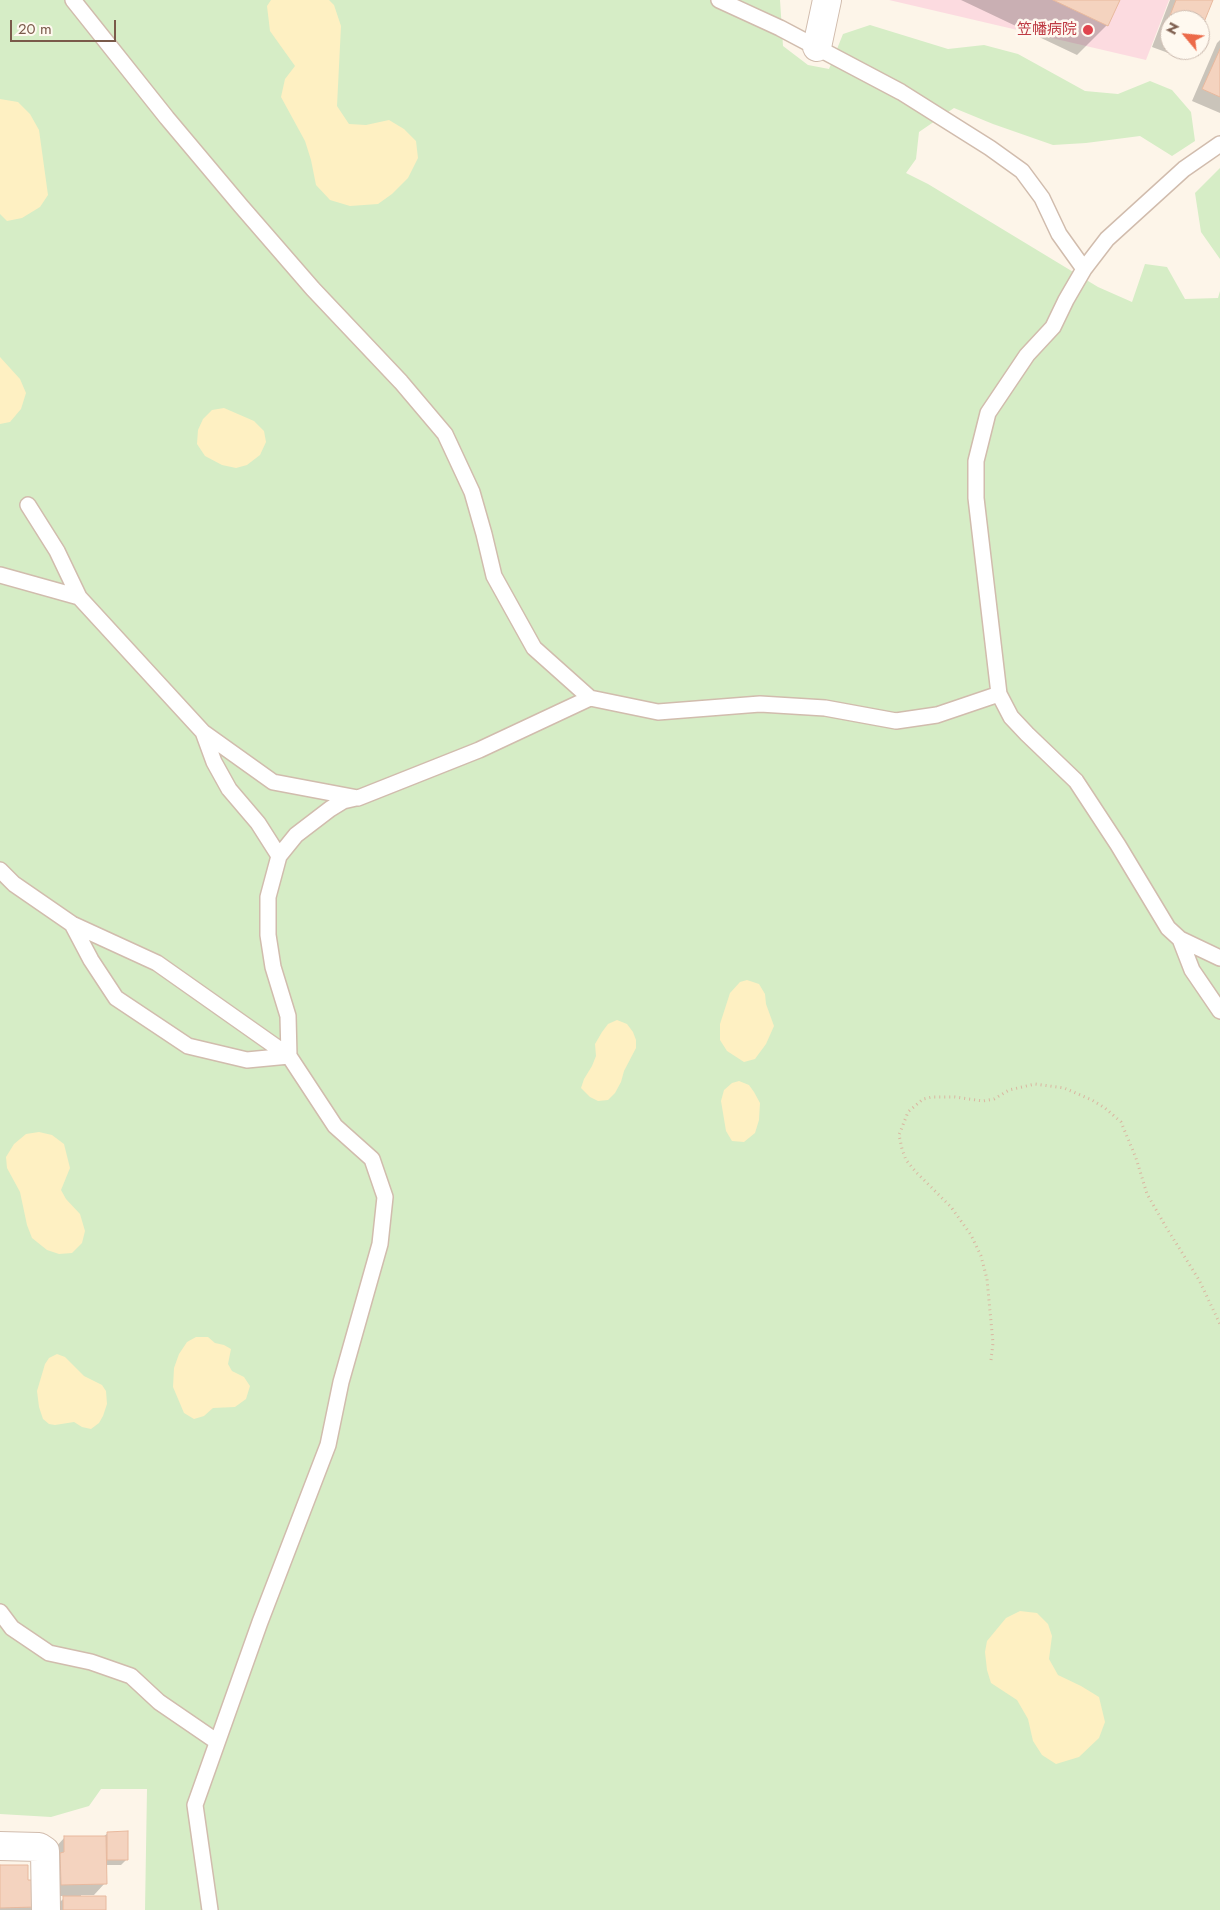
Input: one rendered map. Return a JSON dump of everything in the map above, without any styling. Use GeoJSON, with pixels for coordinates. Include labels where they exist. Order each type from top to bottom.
{"type":"FeatureCollection","features":[{"type":"Feature","properties":{"kind":"street"},"geometry":{"type":"LineString","coordinates":[[817,47],[827,0]]}},
{"type":"Feature","properties":{"kind":"street"},"geometry":{"type":"LineString","coordinates":[[0,1846],[40,1847],[46,1850],[46,1910]]}},
{"type":"Feature","properties":{"kind":"lane"},"geometry":{"type":"LineString","coordinates":[[73,0],[167,118],[241,206],[313,289],[401,382],[445,434],[472,492],[494,576],[534,648],[590,698],[658,712],[760,704],[825,708],[896,721],[938,715],[999,694]]}},
{"type":"Feature","properties":{"kind":"lane"},"geometry":{"type":"LineString","coordinates":[[719,0],[817,47],[901,92],[990,148],[1022,171],[1042,198],[1059,234],[1084,269]]}},
{"type":"Feature","properties":{"kind":"lane"},"geometry":{"type":"LineString","coordinates":[[1220,144],[1184,169],[1114,233],[1084,269],[1053,326],[1027,355],[988,413],[976,460],[976,498],[999,694],[1011,716],[1076,781],[1168,928],[1180,939],[1220,958]]}},
{"type":"Feature","properties":{"kind":"lane"},"geometry":{"type":"LineString","coordinates":[[28,505],[57,551],[78,597],[203,732],[273,782],[358,798]]}},
{"type":"Feature","properties":{"kind":"lane"},"geometry":{"type":"LineString","coordinates":[[0,575],[78,597]]}},
{"type":"Feature","properties":{"kind":"lane"},"geometry":{"type":"LineString","coordinates":[[289,1056],[288,1016],[273,967],[268,935],[268,897],[279,856],[296,835],[330,808],[343,801],[358,798],[479,750],[590,698]]}},
{"type":"Feature","properties":{"kind":"lane"},"geometry":{"type":"LineString","coordinates":[[203,732],[214,762],[229,789],[258,823],[279,856]]}},
{"type":"Feature","properties":{"kind":"lane"},"geometry":{"type":"LineString","coordinates":[[0,870],[14,884],[72,924],[156,963],[289,1056],[335,1126],[372,1159],[385,1197],[380,1244],[341,1382],[328,1445],[216,1741],[194,1805],[210,1910]]}},
{"type":"Feature","properties":{"kind":"lane"},"geometry":{"type":"LineString","coordinates":[[72,924],[91,960],[116,998],[188,1046],[247,1060],[289,1056]]}},
{"type":"Feature","properties":{"kind":"lane"},"geometry":{"type":"LineString","coordinates":[[1180,939],[1192,970],[1220,1012]]}},
{"type":"Feature","properties":{"kind":"lane"},"geometry":{"type":"LineString","coordinates":[[0,1612],[12,1628],[49,1653],[91,1662],[131,1676],[159,1702],[216,1741]]}},
{"type":"Feature","properties":{"kind":"path"},"geometry":{"type":"LineString","coordinates":[[991,1360],[993,1343],[987,1279],[981,1256],[971,1234],[951,1207],[916,1172],[906,1160],[902,1150],[899,1135],[908,1112],[923,1100],[932,1097],[955,1097],[983,1101],[994,1099],[1009,1090],[1034,1084],[1064,1088],[1105,1108],[1121,1122],[1136,1158],[1147,1194],[1200,1280],[1220,1324]]}},
{"type":"Feature","properties":{"kind":"shaded area","name":"笠幡病院"},"geometry":{"type":"Polygon","coordinates":[[[889,0],[1169,0],[1165,10],[1160,10],[1160,23],[1146,60],[889,0]]]}},
{"type":"Feature","properties":{"kind":"green space"},"geometry":{"type":"Polygon","coordinates":[[[0,0],[780,0],[783,46],[808,65],[829,69],[843,34],[870,25],[948,49],[984,45],[1018,54],[1085,91],[1118,94],[1150,81],[1172,90],[1191,112],[1195,141],[1172,156],[1140,136],[1053,145],[954,108],[919,132],[916,159],[906,173],[928,184],[1098,287],[1132,302],[1145,264],[1167,267],[1185,299],[1218,298],[1220,291],[1220,1910],[145,1910],[147,1789],[101,1789],[89,1806],[51,1817],[0,1814],[0,0]]]}},
{"type":"Feature","properties":{"kind":"green space"},"geometry":{"type":"Polygon","coordinates":[[[1220,168],[1220,259],[1201,232],[1195,193],[1220,168]]]}},
{"type":"Feature","properties":{"kind":"sand"},"geometry":{"type":"Polygon","coordinates":[[[271,0],[329,0],[334,5],[341,26],[337,106],[349,124],[366,125],[389,120],[404,129],[416,141],[418,158],[408,178],[392,194],[378,204],[350,206],[330,200],[316,185],[305,141],[281,97],[285,79],[295,66],[270,31],[267,6],[271,0]]]}},
{"type":"Feature","properties":{"kind":"sand"},"geometry":{"type":"Polygon","coordinates":[[[0,99],[18,102],[30,114],[39,130],[48,195],[40,207],[22,218],[7,221],[0,214],[0,99]]]}},
{"type":"Feature","properties":{"kind":"sand"},"geometry":{"type":"Polygon","coordinates":[[[0,357],[20,379],[26,393],[21,409],[10,422],[0,424],[0,357]]]}},
{"type":"Feature","properties":{"kind":"sand"},"geometry":{"type":"Polygon","coordinates":[[[224,408],[254,421],[264,431],[266,442],[260,455],[247,465],[236,468],[222,465],[205,456],[197,444],[198,430],[203,419],[212,410],[224,408]]]}},
{"type":"Feature","properties":{"kind":"sand"},"geometry":{"type":"Polygon","coordinates":[[[747,980],[759,984],[765,994],[766,1004],[774,1026],[766,1044],[755,1059],[744,1062],[727,1051],[720,1040],[720,1024],[730,993],[740,982],[747,980]]]}},
{"type":"Feature","properties":{"kind":"sand"},"geometry":{"type":"Polygon","coordinates":[[[617,1020],[627,1024],[633,1032],[636,1048],[615,1093],[608,1100],[598,1101],[590,1097],[581,1088],[596,1056],[595,1044],[608,1024],[617,1020]]]}},
{"type":"Feature","properties":{"kind":"sand"},"geometry":{"type":"Polygon","coordinates":[[[739,1081],[749,1085],[760,1103],[759,1120],[755,1133],[744,1142],[732,1141],[726,1131],[721,1101],[724,1090],[732,1083],[739,1081]]]}},
{"type":"Feature","properties":{"kind":"sand"},"geometry":{"type":"Polygon","coordinates":[[[39,1132],[52,1135],[64,1144],[70,1168],[61,1190],[66,1199],[80,1214],[85,1231],[82,1243],[72,1253],[59,1254],[47,1250],[32,1238],[27,1225],[20,1192],[7,1168],[6,1157],[14,1144],[26,1134],[39,1132]]]}},
{"type":"Feature","properties":{"kind":"sand"},"geometry":{"type":"Polygon","coordinates":[[[196,1337],[208,1337],[215,1343],[231,1349],[228,1364],[232,1371],[244,1377],[250,1386],[246,1399],[235,1407],[213,1408],[204,1416],[194,1419],[184,1413],[173,1387],[174,1368],[179,1354],[187,1342],[196,1337]]]}},
{"type":"Feature","properties":{"kind":"sand"},"geometry":{"type":"Polygon","coordinates":[[[57,1354],[65,1357],[84,1376],[102,1385],[106,1391],[107,1404],[103,1416],[99,1423],[91,1429],[82,1427],[74,1422],[49,1424],[43,1419],[37,1391],[45,1364],[49,1358],[57,1354]]]}},
{"type":"Feature","properties":{"kind":"sand"},"geometry":{"type":"Polygon","coordinates":[[[1020,1611],[1037,1613],[1048,1624],[1052,1636],[1049,1659],[1058,1675],[1099,1697],[1105,1722],[1099,1738],[1079,1757],[1056,1764],[1042,1755],[1033,1741],[1028,1719],[1017,1700],[991,1683],[985,1652],[987,1641],[1006,1618],[1020,1611]]]}},
{"type":"Feature","properties":{"kind":"building"},"geometry":{"type":"Polygon","coordinates":[[[1053,0],[1120,0],[1108,26],[1053,0]]]}},
{"type":"Feature","properties":{"kind":"building"},"geometry":{"type":"Polygon","coordinates":[[[1176,0],[1213,0],[1209,10],[1172,10],[1176,0]]]}},
{"type":"Feature","properties":{"kind":"building"},"geometry":{"type":"Polygon","coordinates":[[[1220,49],[1220,97],[1202,89],[1220,49]]]}},
{"type":"Feature","properties":{"kind":"building"},"geometry":{"type":"Polygon","coordinates":[[[128,1831],[128,1860],[107,1860],[107,1832],[128,1831]]]}},
{"type":"Feature","properties":{"kind":"building"},"geometry":{"type":"Polygon","coordinates":[[[64,1836],[106,1836],[107,1884],[61,1885],[60,1853],[64,1852],[64,1836]]]}},
{"type":"Feature","properties":{"kind":"building"},"geometry":{"type":"Polygon","coordinates":[[[0,1865],[28,1865],[28,1880],[35,1880],[35,1907],[0,1908],[0,1865]]]}},
{"type":"Feature","properties":{"kind":"building"},"geometry":{"type":"Polygon","coordinates":[[[63,1896],[106,1896],[106,1910],[63,1910],[63,1896]]]}},
{"type":"Feature","properties":{"kind":"place","name":"笠幡病院"},"geometry":{"type":"Point","coordinates":[1088,30]}}]}
